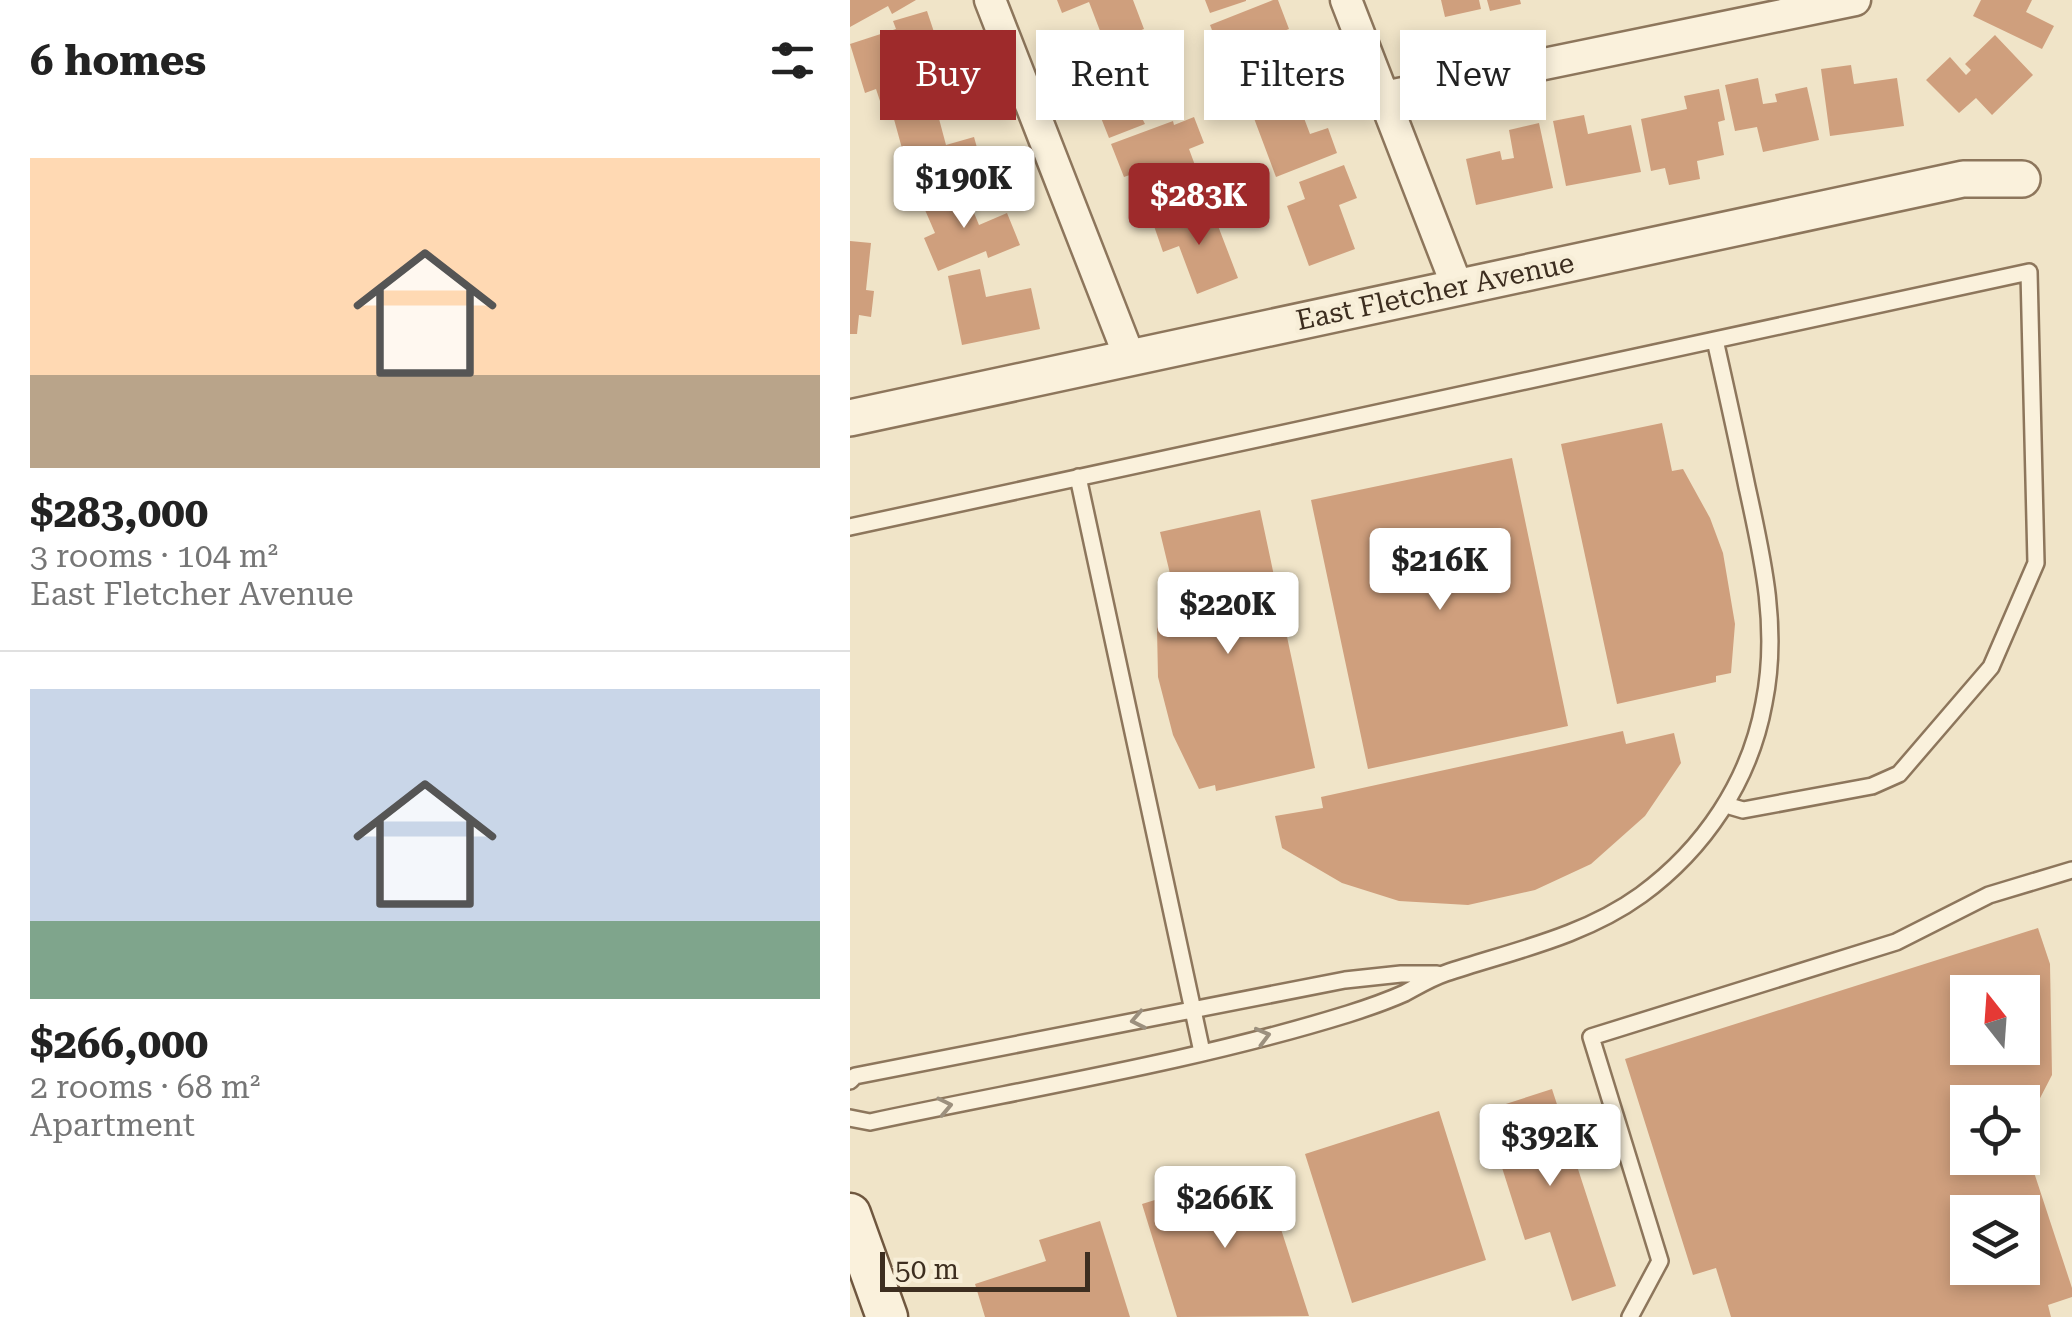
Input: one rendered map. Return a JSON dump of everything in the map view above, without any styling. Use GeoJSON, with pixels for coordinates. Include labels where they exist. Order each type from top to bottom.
{"type":"FeatureCollection","features":[{"type":"Feature","properties":{"kind":"main road"},"geometry":{"type":"LineString","coordinates":[[850,1214],[887,1317]]}},
{"type":"Feature","properties":{"kind":"street"},"geometry":{"type":"LineString","coordinates":[[990,0],[1129,356]]}},
{"type":"Feature","properties":{"kind":"street"},"geometry":{"type":"LineString","coordinates":[[1346,0],[1457,286]]}},
{"type":"Feature","properties":{"kind":"street"},"geometry":{"type":"LineString","coordinates":[[1384,97],[1855,0]]}},
{"type":"Feature","properties":{"kind":"street","name":"East Fletcher Avenue"},"geometry":{"type":"LineString","coordinates":[[850,418],[1964,178],[2022,178]]}},
{"type":"Feature","properties":{"kind":"lane"},"geometry":{"type":"LineString","coordinates":[[850,527],[2029,272],[2036,563],[1991,667],[1899,774],[1872,786],[1743,810],[1726,805]]}},
{"type":"Feature","properties":{"kind":"lane"},"geometry":{"type":"LineString","coordinates":[[850,1118],[870,1122],[1202,1052],[1348,1014],[1401,995],[1441,974],[1568,934],[1615,911],[1670,871],[1726,805],[1743,773],[1764,706],[1770,614],[1764,562],[1716,340]]}},
{"type":"Feature","properties":{"kind":"lane"},"geometry":{"type":"LineString","coordinates":[[1078,477],[1202,1052]]}},
{"type":"Feature","properties":{"kind":"lane"},"geometry":{"type":"LineString","coordinates":[[1630,1317],[1660,1261],[1591,1037],[1896,942],[1989,895],[2072,870]]}},
{"type":"Feature","properties":{"kind":"lane"},"geometry":{"type":"LineString","coordinates":[[850,1081],[856,1076],[1345,980],[1441,974]]}},
{"type":"Feature","properties":{"kind":"building"},"geometry":{"type":"Polygon","coordinates":[[[850,0],[916,0],[892,14],[888,6],[850,27],[850,0]]]}},
{"type":"Feature","properties":{"kind":"building"},"geometry":{"type":"Polygon","coordinates":[[[1057,0],[1133,0],[1144,29],[1100,30],[1089,2],[1062,13],[1057,0]]]}},
{"type":"Feature","properties":{"kind":"building"},"geometry":{"type":"Polygon","coordinates":[[[1205,0],[1246,0],[1246,1],[1210,13],[1205,0]]]}},
{"type":"Feature","properties":{"kind":"building"},"geometry":{"type":"Polygon","coordinates":[[[1278,0],[1289,29],[1212,30],[1210,25],[1278,0]]]}},
{"type":"Feature","properties":{"kind":"building"},"geometry":{"type":"Polygon","coordinates":[[[1441,0],[1479,0],[1481,9],[1445,17],[1441,0]]]}},
{"type":"Feature","properties":{"kind":"building"},"geometry":{"type":"Polygon","coordinates":[[[1487,0],[1520,0],[1521,4],[1490,11],[1487,0]]]}},
{"type":"Feature","properties":{"kind":"building"},"geometry":{"type":"Polygon","coordinates":[[[1981,0],[2032,0],[2026,12],[2054,26],[2042,49],[1973,16],[1981,0]]]}},
{"type":"Feature","properties":{"kind":"building"},"geometry":{"type":"Polygon","coordinates":[[[927,11],[933,30],[893,30],[896,29],[893,21],[927,11]]]}},
{"type":"Feature","properties":{"kind":"building"},"geometry":{"type":"Polygon","coordinates":[[[880,34],[880,101],[876,89],[865,93],[850,44],[880,34]]]}},
{"type":"Feature","properties":{"kind":"building"},"geometry":{"type":"Polygon","coordinates":[[[1995,35],[2033,75],[1992,115],[1976,98],[1959,113],[1926,80],[1950,57],[1966,75],[1971,70],[1965,64],[1995,35]]]}},
{"type":"Feature","properties":{"kind":"building"},"geometry":{"type":"Polygon","coordinates":[[[1851,65],[1854,84],[1897,78],[1904,126],[1830,136],[1821,69],[1851,65]]]}},
{"type":"Feature","properties":{"kind":"building"},"geometry":{"type":"Polygon","coordinates":[[[1758,78],[1763,104],[1777,102],[1775,94],[1807,87],[1819,140],[1763,152],[1757,127],[1735,131],[1725,85],[1758,78]]]}},
{"type":"Feature","properties":{"kind":"building"},"geometry":{"type":"Polygon","coordinates":[[[1719,89],[1725,120],[1718,122],[1724,155],[1697,161],[1700,179],[1669,185],[1665,168],[1651,171],[1641,119],[1687,109],[1684,96],[1719,89]]]}},
{"type":"Feature","properties":{"kind":"building"},"geometry":{"type":"Polygon","coordinates":[[[1584,115],[1588,134],[1631,125],[1641,172],[1566,186],[1553,121],[1584,115]]]}},
{"type":"Feature","properties":{"kind":"building"},"geometry":{"type":"Polygon","coordinates":[[[1194,117],[1204,143],[1189,149],[1206,195],[1165,209],[1150,168],[1124,177],[1111,144],[1194,117]]]}},
{"type":"Feature","properties":{"kind":"building"},"geometry":{"type":"Polygon","coordinates":[[[894,120],[939,120],[946,145],[974,137],[983,169],[949,178],[948,171],[911,181],[894,120]]]}},
{"type":"Feature","properties":{"kind":"building"},"geometry":{"type":"Polygon","coordinates":[[[1102,120],[1143,120],[1145,124],[1109,138],[1102,120]]]}},
{"type":"Feature","properties":{"kind":"building"},"geometry":{"type":"Polygon","coordinates":[[[1255,120],[1305,120],[1310,134],[1328,128],[1337,153],[1276,177],[1255,120]]]}},
{"type":"Feature","properties":{"kind":"building"},"geometry":{"type":"Polygon","coordinates":[[[1539,123],[1553,188],[1476,205],[1466,159],[1500,151],[1502,160],[1514,158],[1509,130],[1539,123]]]}},
{"type":"Feature","properties":{"kind":"building"},"geometry":{"type":"Polygon","coordinates":[[[1344,165],[1357,198],[1339,205],[1355,249],[1309,266],[1287,206],[1305,199],[1299,182],[1344,165]]]}},
{"type":"Feature","properties":{"kind":"building"},"geometry":{"type":"Polygon","coordinates":[[[963,186],[979,225],[1007,213],[1020,245],[988,258],[986,251],[938,271],[924,238],[935,233],[922,203],[963,186]]]}},
{"type":"Feature","properties":{"kind":"building"},"geometry":{"type":"Polygon","coordinates":[[[1210,205],[1238,278],[1197,294],[1179,246],[1163,252],[1154,226],[1210,205]]]}},
{"type":"Feature","properties":{"kind":"building"},"geometry":{"type":"Polygon","coordinates":[[[850,241],[871,243],[866,290],[874,291],[871,317],[859,315],[857,334],[850,334],[850,241]]]}},
{"type":"Feature","properties":{"kind":"building"},"geometry":{"type":"Polygon","coordinates":[[[980,269],[986,297],[1031,288],[1040,329],[962,345],[948,276],[980,269]]]}},
{"type":"Feature","properties":{"kind":"building"},"geometry":{"type":"Polygon","coordinates":[[[1662,423],[1672,471],[1683,469],[1710,518],[1723,553],[1735,624],[1731,673],[1716,676],[1716,682],[1617,704],[1561,444],[1662,423]]]}},
{"type":"Feature","properties":{"kind":"building"},"geometry":{"type":"Polygon","coordinates":[[[1512,458],[1568,726],[1368,769],[1311,500],[1512,458]]]}},
{"type":"Feature","properties":{"kind":"building"},"geometry":{"type":"Polygon","coordinates":[[[1260,510],[1315,768],[1216,791],[1215,785],[1199,789],[1173,735],[1158,677],[1161,585],[1172,582],[1160,532],[1260,510]]]}},
{"type":"Feature","properties":{"kind":"building"},"geometry":{"type":"Polygon","coordinates":[[[1623,731],[1626,744],[1674,733],[1681,763],[1645,816],[1591,864],[1535,890],[1468,905],[1399,901],[1342,883],[1282,848],[1275,816],[1323,808],[1321,797],[1623,731]]]}},
{"type":"Feature","properties":{"kind":"building"},"geometry":{"type":"Polygon","coordinates":[[[2038,928],[2050,964],[2052,1075],[2040,1098],[2040,1085],[1950,1085],[1950,1175],[2035,1175],[2072,1297],[2048,1305],[2051,1317],[1731,1317],[1716,1268],[1693,1275],[1625,1059],[2038,928]]]}},
{"type":"Feature","properties":{"kind":"building"},"geometry":{"type":"Polygon","coordinates":[[[1552,1089],[1616,1286],[1572,1301],[1550,1232],[1525,1240],[1484,1111],[1552,1089]]]}},
{"type":"Feature","properties":{"kind":"building"},"geometry":{"type":"Polygon","coordinates":[[[1439,1111],[1486,1260],[1352,1303],[1305,1154],[1439,1111]]]}},
{"type":"Feature","properties":{"kind":"building"},"geometry":{"type":"Polygon","coordinates":[[[1261,1167],[1309,1316],[1177,1317],[1142,1204],[1261,1167]]]}},
{"type":"Feature","properties":{"kind":"building"},"geometry":{"type":"Polygon","coordinates":[[[1100,1221],[1130,1317],[985,1317],[975,1284],[1046,1261],[1039,1240],[1100,1221]]]}}]}
